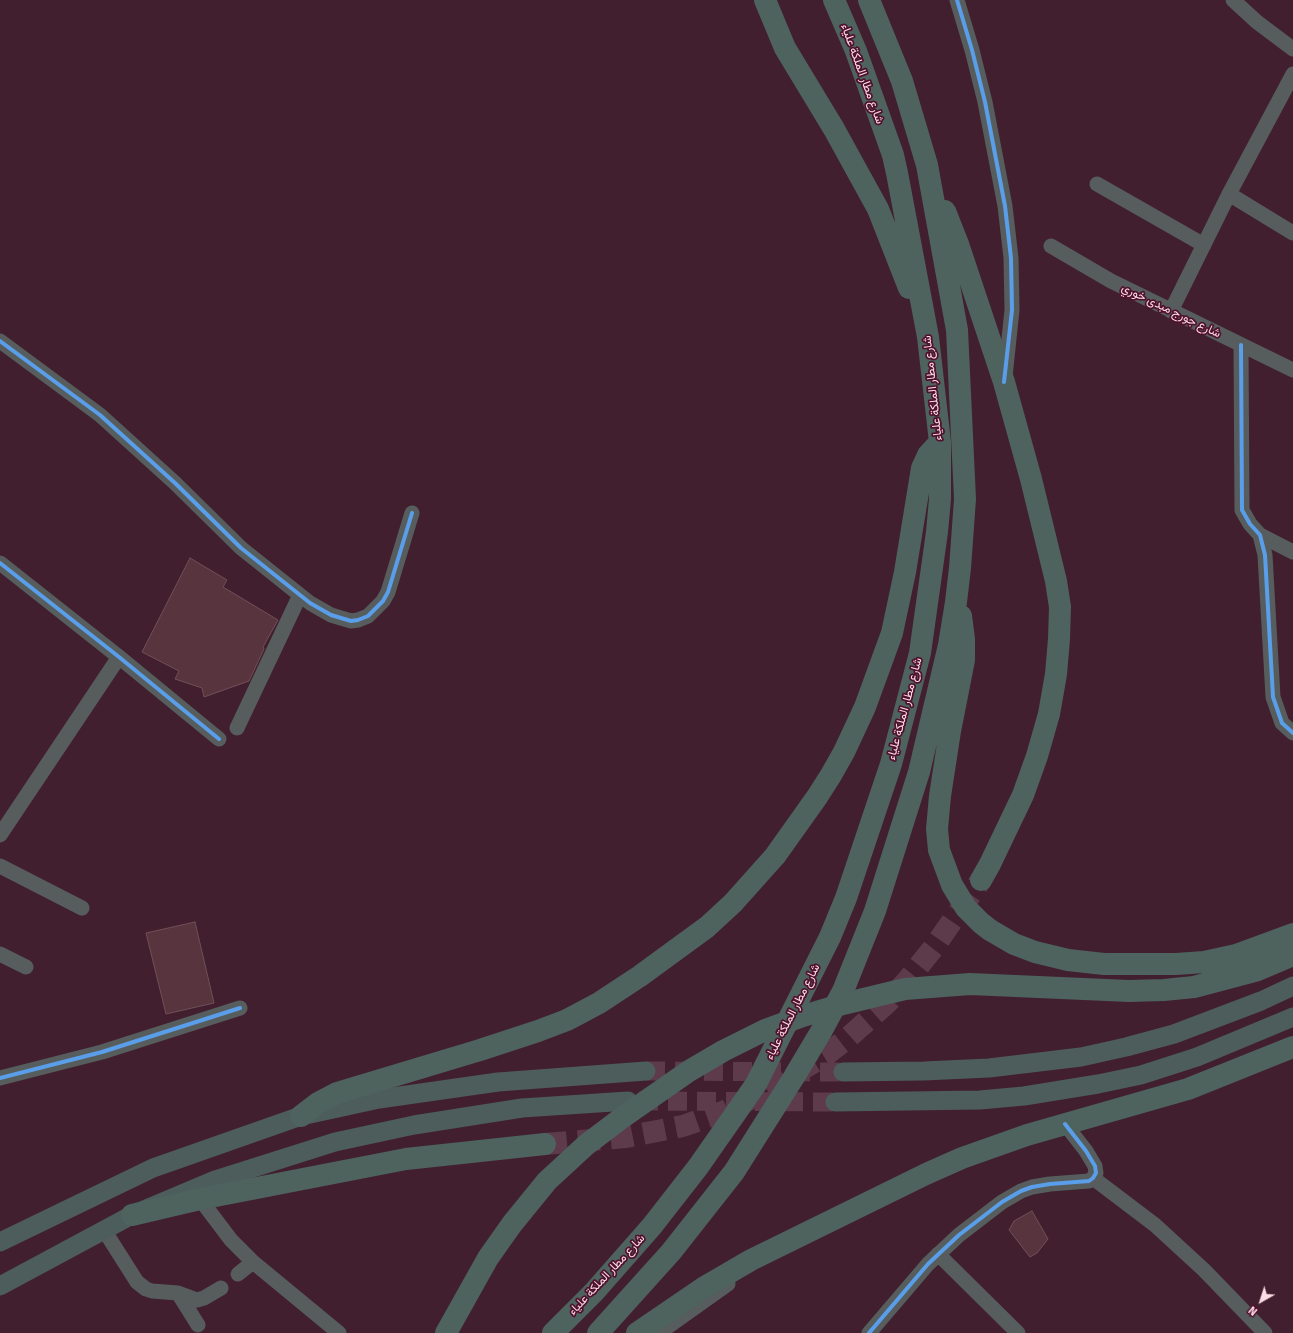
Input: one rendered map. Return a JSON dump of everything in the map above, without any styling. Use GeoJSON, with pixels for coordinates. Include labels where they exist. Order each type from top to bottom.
{"type":"FeatureCollection","features":[{"type":"Feature","properties":{"kind":"highway"},"geometry":{"type":"LineString","coordinates":[[765,0],[784,48],[834,129],[878,209],[928,337]]}},
{"type":"Feature","properties":{"kind":"highway","name":"شارع مطار الملكة علياء"},"geometry":{"type":"LineString","coordinates":[[553,1333],[594,1292],[652,1226],[698,1166],[756,1084],[830,937],[846,898],[891,764],[920,653],[937,532],[940,499],[940,442],[928,337],[897,173],[892,155],[856,50],[834,0]]}},
{"type":"Feature","properties":{"kind":"highway","name":"شارع مطار الملكة علياء"},"geometry":{"type":"LineString","coordinates":[[598,1333],[671,1252],[734,1172],[794,1077],[843,991],[875,911],[919,772],[945,665],[956,602],[965,499],[957,330],[927,166],[902,81],[869,0]]}},
{"type":"Feature","properties":{"kind":"highway"},"geometry":{"type":"LineString","coordinates":[[927,166],[958,244],[1004,382],[1031,478],[1056,581],[1060,606],[1056,674],[1049,714],[1037,756],[1024,795],[990,864],[980,880]]}},
{"type":"Feature","properties":{"kind":"highway"},"geometry":{"type":"LineString","coordinates":[[301,1116],[318,1103],[337,1093],[480,1050],[567,1020],[599,1003],[640,976],[707,927],[733,903],[775,856],[832,775],[865,707],[892,632],[905,572],[922,468],[928,455],[940,442]]}},
{"type":"Feature","properties":{"kind":"highway"},"geometry":{"type":"LineString","coordinates":[[956,602],[963,628],[965,647],[964,660],[950,731],[940,796],[937,829],[939,850],[950,880],[960,898],[974,917],[990,930],[1014,944],[1035,952],[1068,960],[1104,964],[1176,964],[1204,962],[1236,955],[1293,934]]}},
{"type":"Feature","properties":{"kind":"highway"},"geometry":{"type":"LineString","coordinates":[[446,1333],[488,1258],[512,1224],[547,1181],[586,1145],[688,1071],[764,1030],[843,1004],[905,989],[970,984],[1128,991],[1164,990],[1194,987],[1258,970],[1293,955]]}},
{"type":"Feature","properties":{"kind":"highway"},"geometry":{"type":"LineString","coordinates":[[638,1333],[703,1288],[751,1260],[926,1174],[996,1146],[1065,1124],[1188,1089],[1293,1047]]}},
{"type":"Feature","properties":{"kind":"highway"},"geometry":{"type":"LineString","coordinates":[[132,1215],[200,1199],[406,1159],[545,1144]]}},
{"type":"Feature","properties":{"kind":"main road"},"geometry":{"type":"LineString","coordinates":[[843,1072],[924,1071],[989,1068],[1081,1057],[1174,1034],[1261,1001],[1293,986]]}},
{"type":"Feature","properties":{"kind":"main road"},"geometry":{"type":"LineString","coordinates":[[835,1102],[980,1100],[1024,1096],[1098,1084],[1141,1075],[1197,1057],[1293,1017]]}},
{"type":"Feature","properties":{"kind":"main road"},"geometry":{"type":"LineString","coordinates":[[0,1242],[153,1168],[301,1116],[379,1099],[498,1082],[646,1071]]}},
{"type":"Feature","properties":{"kind":"main road"},"geometry":{"type":"LineString","coordinates":[[0,1286],[132,1215],[215,1180],[335,1142],[414,1125],[522,1108],[628,1101]]}},
{"type":"Feature","properties":{"kind":"street"},"geometry":{"type":"LineString","coordinates":[[957,0],[972,50],[985,102],[1005,206],[1011,258],[1012,310],[1004,382]]}},
{"type":"Feature","properties":{"kind":"street"},"geometry":{"type":"LineString","coordinates":[[1233,0],[1257,22],[1293,49]]}},
{"type":"Feature","properties":{"kind":"street"},"geometry":{"type":"LineString","coordinates":[[1171,311],[1229,194],[1293,74]]}},
{"type":"Feature","properties":{"kind":"street"},"geometry":{"type":"LineString","coordinates":[[1097,184],[1204,245]]}},
{"type":"Feature","properties":{"kind":"street"},"geometry":{"type":"LineString","coordinates":[[1229,194],[1293,233]]}},
{"type":"Feature","properties":{"kind":"street","name":"شارع جورج مبدى خوري"},"geometry":{"type":"LineString","coordinates":[[1050,246],[1111,281],[1293,370]]}},
{"type":"Feature","properties":{"kind":"street"},"geometry":{"type":"LineString","coordinates":[[0,341],[100,415],[169,478],[241,548],[320,610],[342,620],[358,620],[368,616],[383,601],[388,592],[412,513]]}},
{"type":"Feature","properties":{"kind":"street"},"geometry":{"type":"LineString","coordinates":[[1241,345],[1242,510],[1250,524],[1260,535],[1293,552]]}},
{"type":"Feature","properties":{"kind":"street"},"geometry":{"type":"LineString","coordinates":[[1260,535],[1265,555],[1273,697],[1282,723],[1293,733]]}},
{"type":"Feature","properties":{"kind":"street"},"geometry":{"type":"LineString","coordinates":[[0,563],[119,657],[219,739]]}},
{"type":"Feature","properties":{"kind":"street"},"geometry":{"type":"LineString","coordinates":[[237,728],[300,595]]}},
{"type":"Feature","properties":{"kind":"street"},"geometry":{"type":"LineString","coordinates":[[0,835],[119,657]]}},
{"type":"Feature","properties":{"kind":"street"},"geometry":{"type":"LineString","coordinates":[[0,866],[82,908]]}},
{"type":"Feature","properties":{"kind":"street"},"geometry":{"type":"LineString","coordinates":[[0,954],[26,967]]}},
{"type":"Feature","properties":{"kind":"street"},"geometry":{"type":"LineString","coordinates":[[0,1078],[102,1052],[240,1008]]}},
{"type":"Feature","properties":{"kind":"street"},"geometry":{"type":"LineString","coordinates":[[869,1333],[938,1254],[981,1217],[1002,1202],[1021,1191],[1032,1187],[1089,1181],[1094,1178],[1096,1173],[1095,1166],[1086,1151],[1065,1124]]}},
{"type":"Feature","properties":{"kind":"street"},"geometry":{"type":"LineString","coordinates":[[1094,1178],[1155,1225],[1204,1270],[1265,1333]]}},
{"type":"Feature","properties":{"kind":"street"},"geometry":{"type":"LineString","coordinates":[[200,1199],[225,1234],[253,1262],[339,1333]]}},
{"type":"Feature","properties":{"kind":"street"},"geometry":{"type":"LineString","coordinates":[[104,1230],[141,1286],[152,1291],[178,1293],[197,1300],[204,1298],[221,1288]]}},
{"type":"Feature","properties":{"kind":"street"},"geometry":{"type":"LineString","coordinates":[[938,1254],[1018,1333]]}},
{"type":"Feature","properties":{"kind":"street"},"geometry":{"type":"LineString","coordinates":[[659,1333],[736,1279],[744,1271],[751,1260]]}},
{"type":"Feature","properties":{"kind":"street"},"geometry":{"type":"LineString","coordinates":[[238,1274],[253,1262]]}},
{"type":"Feature","properties":{"kind":"street"},"geometry":{"type":"LineString","coordinates":[[178,1293],[198,1325]]}},
{"type":"Feature","properties":{"kind":"building"},"geometry":{"type":"Polygon","coordinates":[[[190,558],[227,580],[223,587],[278,620],[263,647],[264,649],[249,681],[204,697],[202,688],[175,679],[179,671],[142,652],[190,558]]]}},
{"type":"Feature","properties":{"kind":"building"},"geometry":{"type":"Polygon","coordinates":[[[195,922],[214,1003],[166,1014],[146,933],[195,922]]]}},
{"type":"Feature","properties":{"kind":"building"},"geometry":{"type":"Polygon","coordinates":[[[1032,1211],[1048,1239],[1037,1253],[1030,1257],[1009,1230],[1014,1221],[1032,1211]]]}},
{"type":"Feature","properties":{"kind":"tunnel"},"geometry":{"type":"LineString","coordinates":[[545,1144],[626,1137],[683,1126],[725,1111],[763,1093],[785,1080],[827,1054],[849,1037],[887,1003],[934,947],[981,880]]}},
{"type":"Feature","properties":{"kind":"tunnel"},"geometry":{"type":"LineString","coordinates":[[646,1071],[843,1072]]}},
{"type":"Feature","properties":{"kind":"tunnel"},"geometry":{"type":"LineString","coordinates":[[639,1101],[835,1102]]}},
{"type":"Feature","properties":{"kind":"cycle path"},"geometry":{"type":"LineString","coordinates":[[957,0],[972,50],[985,102],[1005,206],[1011,258],[1012,310],[1004,382]]}},
{"type":"Feature","properties":{"kind":"cycle path"},"geometry":{"type":"LineString","coordinates":[[0,341],[100,415],[175,483],[241,548],[310,603],[331,615],[351,621],[358,620],[368,616],[383,601],[388,592],[412,513]]}},
{"type":"Feature","properties":{"kind":"cycle path"},"geometry":{"type":"LineString","coordinates":[[1241,345],[1242,510],[1250,524],[1260,535],[1265,555],[1273,697],[1282,723],[1293,733]]}},
{"type":"Feature","properties":{"kind":"cycle path"},"geometry":{"type":"LineString","coordinates":[[0,563],[119,657],[219,739]]}},
{"type":"Feature","properties":{"kind":"cycle path"},"geometry":{"type":"LineString","coordinates":[[0,1078],[102,1052],[240,1008]]}},
{"type":"Feature","properties":{"kind":"cycle path"},"geometry":{"type":"LineString","coordinates":[[869,1333],[928,1264],[959,1235],[1002,1202],[1021,1191],[1032,1187],[1089,1181],[1093,1178],[1096,1173],[1095,1166],[1086,1151],[1065,1124]]}}]}
